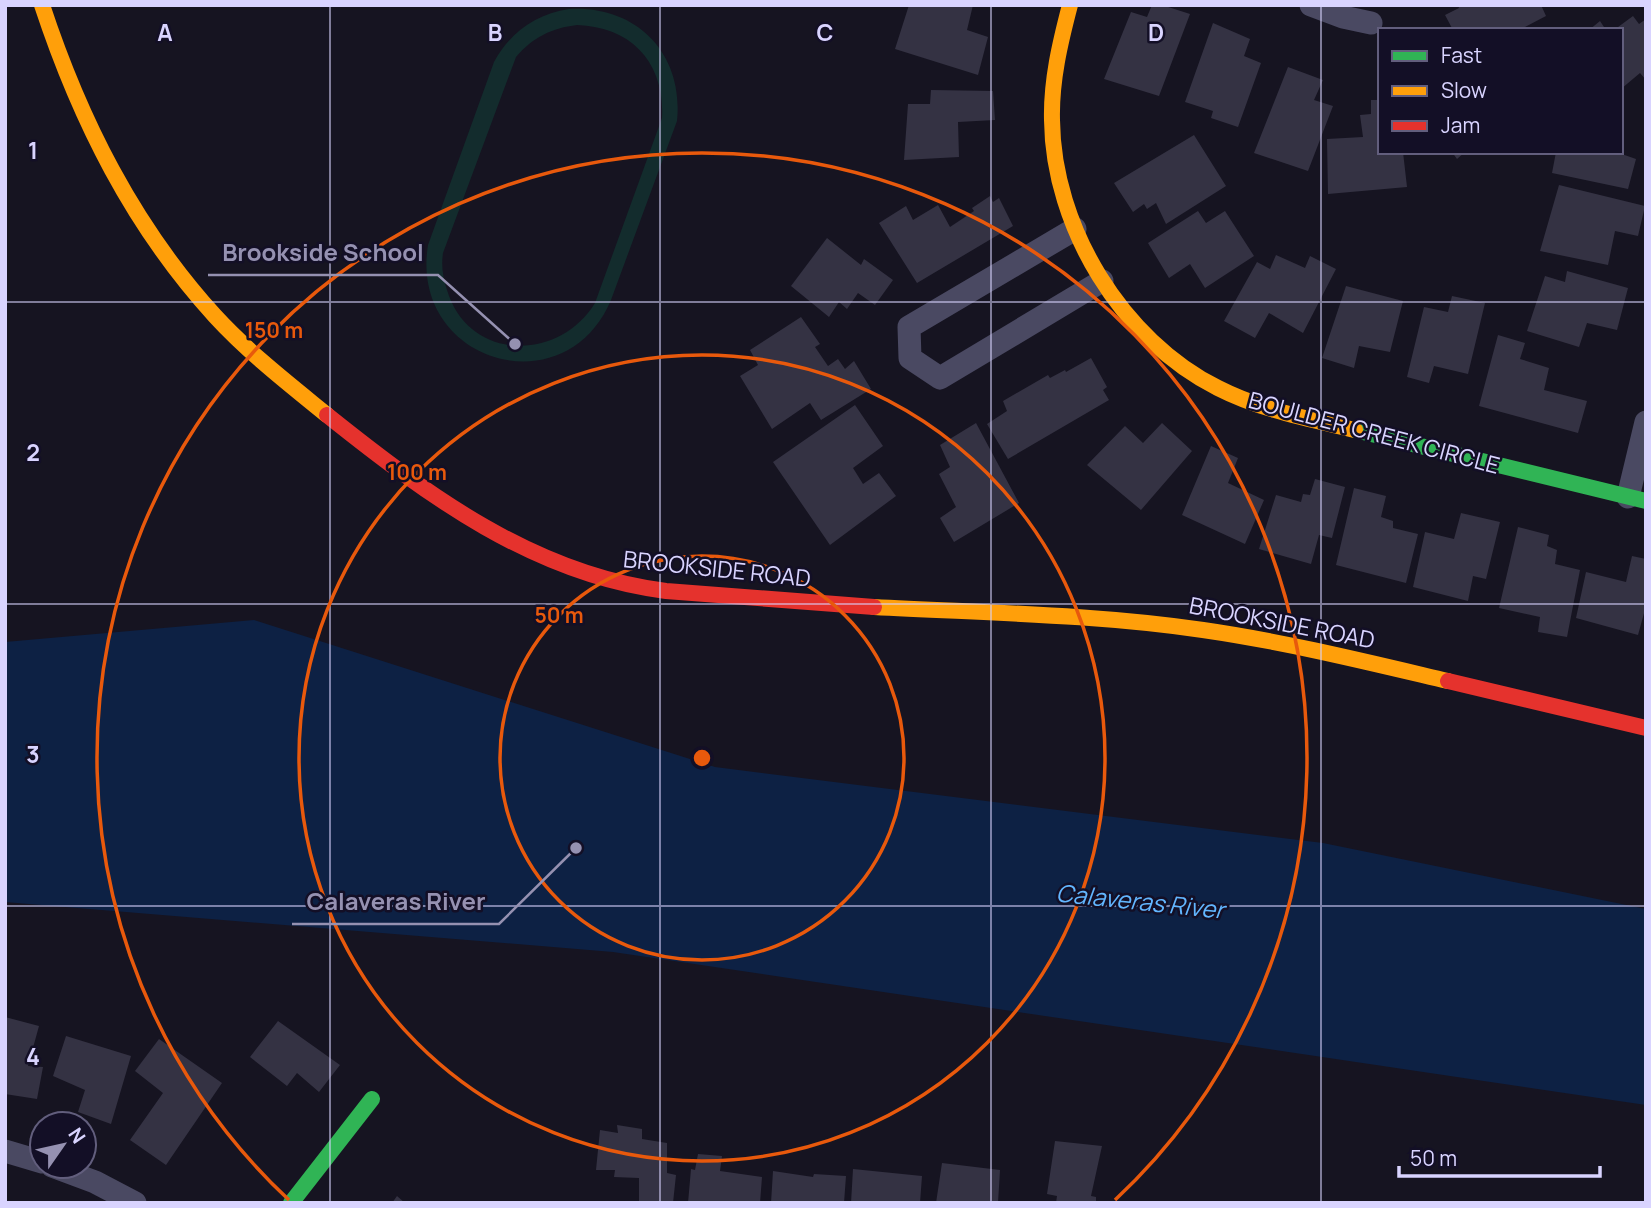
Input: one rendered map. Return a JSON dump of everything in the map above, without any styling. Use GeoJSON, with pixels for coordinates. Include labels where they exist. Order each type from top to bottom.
{"type":"FeatureCollection","features":[{"type":"Feature","properties":{"kind":"street","name":"BROOKSIDE ROAD"},"geometry":{"type":"LineString","coordinates":[[42,5],[65,75],[101,155],[136,215],[176,272],[217,318],[264,363],[428,495],[484,530],[531,552],[629,586],[777,601],[1172,626],[1247,637],[1312,649],[1646,728]]}},
{"type":"Feature","properties":{"kind":"street","name":"BOULDER CREEK CIRCLE"},"geometry":{"type":"LineString","coordinates":[[1070,5],[1054,71],[1052,127],[1060,191],[1065,208],[1096,272],[1148,339],[1186,369],[1240,399],[1290,414],[1637,499]]}},
{"type":"Feature","properties":{"kind":"street"},"geometry":{"type":"LineString","coordinates":[[1311,5],[1343,17],[1371,23]]}},
{"type":"Feature","properties":{"kind":"street"},"geometry":{"type":"LineString","coordinates":[[1076,229],[909,327],[910,358],[940,378],[1102,281]]}},
{"type":"Feature","properties":{"kind":"street"},"geometry":{"type":"LineString","coordinates":[[1637,499],[1646,422]]}},
{"type":"Feature","properties":{"kind":"street"},"geometry":{"type":"LineString","coordinates":[[291,1203],[372,1099]]}},
{"type":"Feature","properties":{"kind":"street"},"geometry":{"type":"LineString","coordinates":[[5,1151],[28,1158]]}},
{"type":"Feature","properties":{"kind":"street"},"geometry":{"type":"LineString","coordinates":[[90,1180],[135,1203]]}},
{"type":"Feature","properties":{"kind":"green space"},"geometry":{"type":"Polygon","coordinates":[[[569,9],[593,10],[616,15],[651,38],[664,55],[673,75],[677,121],[611,300],[589,334],[560,354],[528,361],[495,357],[465,343],[442,318],[429,285],[428,245],[494,62],[508,42],[525,26],[569,9]],[[577,25],[559,28],[536,39],[516,57],[443,253],[444,281],[458,313],[474,330],[493,341],[515,346],[537,344],[559,336],[579,323],[595,303],[662,118],[658,81],[651,65],[629,41],[597,27],[577,25]]]}},
{"type":"Feature","properties":{"kind":"water"},"geometry":{"type":"Polygon","coordinates":[[[254,620],[715,767],[1323,843],[1646,909],[1646,1105],[613,952],[5,902],[5,642],[254,620]]]}},
{"type":"Feature","properties":{"kind":"building"},"geometry":{"type":"Polygon","coordinates":[[[909,5],[973,5],[967,30],[988,37],[978,75],[895,49],[909,5]]]}},
{"type":"Feature","properties":{"kind":"building"},"geometry":{"type":"Polygon","coordinates":[[[1152,5],[1162,5],[1190,14],[1159,96],[1104,79],[1131,12],[1147,17],[1152,5]]]}},
{"type":"Feature","properties":{"kind":"building"},"geometry":{"type":"Polygon","coordinates":[[[1458,5],[1541,5],[1546,16],[1523,28],[1452,28],[1445,15],[1459,8],[1458,5]]]}},
{"type":"Feature","properties":{"kind":"building"},"geometry":{"type":"Polygon","coordinates":[[[1633,16],[1639,24],[1646,19],[1646,80],[1640,73],[1623,87],[1623,28],[1617,28],[1633,16]]]}},
{"type":"Feature","properties":{"kind":"building"},"geometry":{"type":"Polygon","coordinates":[[[1600,21],[1605,28],[1591,28],[1600,21]]]}},
{"type":"Feature","properties":{"kind":"building"},"geometry":{"type":"Polygon","coordinates":[[[1213,23],[1250,39],[1244,56],[1261,63],[1238,127],[1211,118],[1213,111],[1185,102],[1213,23]]]}},
{"type":"Feature","properties":{"kind":"building"},"geometry":{"type":"Polygon","coordinates":[[[1288,67],[1323,80],[1314,100],[1333,106],[1308,171],[1254,153],[1288,67]]]}},
{"type":"Feature","properties":{"kind":"building"},"geometry":{"type":"Polygon","coordinates":[[[931,90],[993,91],[995,120],[958,122],[959,157],[904,160],[908,104],[930,104],[931,90]]]}},
{"type":"Feature","properties":{"kind":"building"},"geometry":{"type":"Polygon","coordinates":[[[1371,100],[1378,100],[1378,154],[1403,154],[1407,187],[1328,194],[1327,139],[1363,137],[1360,115],[1371,114],[1371,100]]]}},
{"type":"Feature","properties":{"kind":"building"},"geometry":{"type":"Polygon","coordinates":[[[1194,135],[1226,186],[1166,224],[1156,203],[1147,209],[1144,204],[1133,212],[1114,183],[1194,135]]]}},
{"type":"Feature","properties":{"kind":"building"},"geometry":{"type":"Polygon","coordinates":[[[1556,154],[1622,154],[1636,159],[1628,189],[1552,173],[1556,154]]]}},
{"type":"Feature","properties":{"kind":"building"},"geometry":{"type":"Polygon","coordinates":[[[1559,185],[1645,206],[1638,236],[1615,231],[1608,265],[1540,251],[1559,185]]]}},
{"type":"Feature","properties":{"kind":"building"},"geometry":{"type":"Polygon","coordinates":[[[990,196],[993,202],[999,198],[1013,226],[917,283],[879,223],[906,206],[913,220],[938,205],[950,227],[990,196]]]}},
{"type":"Feature","properties":{"kind":"building"},"geometry":{"type":"Polygon","coordinates":[[[1198,211],[1206,223],[1225,211],[1254,256],[1205,288],[1190,264],[1169,278],[1148,243],[1198,211]]]}},
{"type":"Feature","properties":{"kind":"building"},"geometry":{"type":"Polygon","coordinates":[[[827,238],[861,265],[864,259],[893,280],[875,305],[858,293],[847,309],[839,302],[829,317],[791,286],[827,238]]]}},
{"type":"Feature","properties":{"kind":"building"},"geometry":{"type":"Polygon","coordinates":[[[1276,255],[1305,268],[1310,256],[1336,269],[1303,333],[1269,313],[1255,338],[1224,321],[1257,262],[1270,269],[1276,255]]]}},
{"type":"Feature","properties":{"kind":"building"},"geometry":{"type":"Polygon","coordinates":[[[1567,271],[1628,288],[1617,330],[1587,323],[1579,347],[1527,331],[1545,276],[1565,282],[1567,271]]]}},
{"type":"Feature","properties":{"kind":"building"},"geometry":{"type":"Polygon","coordinates":[[[1346,286],[1403,301],[1390,352],[1359,346],[1354,368],[1322,358],[1346,286]]]}},
{"type":"Feature","properties":{"kind":"building"},"geometry":{"type":"Polygon","coordinates":[[[1452,296],[1485,303],[1468,374],[1434,366],[1429,383],[1407,377],[1424,307],[1448,312],[1452,296]]]}},
{"type":"Feature","properties":{"kind":"building"},"geometry":{"type":"Polygon","coordinates":[[[801,317],[820,344],[815,347],[828,366],[838,359],[845,369],[854,361],[871,389],[821,420],[810,403],[772,429],[740,376],[758,365],[750,350],[801,317]]]}},
{"type":"Feature","properties":{"kind":"building"},"geometry":{"type":"Polygon","coordinates":[[[1498,335],[1525,343],[1520,359],[1549,368],[1544,390],[1587,401],[1578,433],[1479,406],[1498,335]]]}},
{"type":"Feature","properties":{"kind":"building"},"geometry":{"type":"Polygon","coordinates":[[[1091,358],[1107,387],[1103,390],[1109,400],[1008,459],[987,424],[1007,411],[1003,401],[1048,375],[1050,378],[1065,370],[1066,372],[1091,358]]]}},
{"type":"Feature","properties":{"kind":"building"},"geometry":{"type":"Polygon","coordinates":[[[855,405],[883,446],[853,468],[863,484],[879,473],[896,496],[830,545],[773,462],[855,405]]]}},
{"type":"Feature","properties":{"kind":"building"},"geometry":{"type":"Polygon","coordinates":[[[976,423],[1019,503],[954,542],[940,518],[956,507],[939,474],[950,467],[940,445],[976,423]]]}},
{"type":"Feature","properties":{"kind":"building"},"geometry":{"type":"Polygon","coordinates":[[[1162,423],[1192,451],[1141,510],[1087,465],[1125,426],[1143,443],[1162,423]]]}},
{"type":"Feature","properties":{"kind":"building"},"geometry":{"type":"Polygon","coordinates":[[[1211,446],[1238,458],[1228,483],[1264,500],[1245,544],[1182,515],[1211,446]]]}},
{"type":"Feature","properties":{"kind":"building"},"geometry":{"type":"Polygon","coordinates":[[[1315,479],[1345,487],[1332,538],[1319,535],[1311,564],[1259,549],[1276,495],[1301,502],[1303,494],[1310,495],[1315,479]]]}},
{"type":"Feature","properties":{"kind":"building"},"geometry":{"type":"Polygon","coordinates":[[[1354,488],[1386,496],[1381,517],[1393,521],[1393,528],[1418,534],[1406,583],[1336,565],[1354,488]]]}},
{"type":"Feature","properties":{"kind":"building"},"geometry":{"type":"Polygon","coordinates":[[[1461,513],[1500,522],[1486,579],[1473,576],[1468,601],[1413,587],[1425,532],[1454,539],[1461,513]]]}},
{"type":"Feature","properties":{"kind":"building"},"geometry":{"type":"Polygon","coordinates":[[[1518,527],[1549,535],[1547,546],[1557,550],[1555,564],[1580,570],[1567,637],[1538,632],[1540,617],[1499,608],[1518,527]]]}},
{"type":"Feature","properties":{"kind":"building"},"geometry":{"type":"Polygon","coordinates":[[[1632,556],[1646,559],[1646,606],[1638,635],[1576,618],[1586,572],[1626,582],[1632,556]]]}},
{"type":"Feature","properties":{"kind":"building"},"geometry":{"type":"Polygon","coordinates":[[[5,1017],[39,1026],[28,1066],[43,1067],[37,1099],[5,1094],[5,1017]]]}},
{"type":"Feature","properties":{"kind":"building"},"geometry":{"type":"Polygon","coordinates":[[[278,1021],[340,1065],[319,1092],[297,1073],[287,1086],[250,1057],[278,1021]]]}},
{"type":"Feature","properties":{"kind":"building"},"geometry":{"type":"Polygon","coordinates":[[[66,1036],[131,1056],[111,1124],[98,1119],[98,1110],[79,1110],[85,1090],[53,1076],[66,1036]]]}},
{"type":"Feature","properties":{"kind":"building"},"geometry":{"type":"Polygon","coordinates":[[[159,1039],[222,1083],[166,1165],[130,1140],[163,1093],[135,1071],[159,1039]]]}},
{"type":"Feature","properties":{"kind":"building"},"geometry":{"type":"Polygon","coordinates":[[[617,1125],[642,1129],[642,1139],[667,1143],[667,1173],[676,1175],[673,1203],[639,1203],[639,1178],[614,1177],[615,1170],[596,1170],[600,1130],[618,1133],[617,1125]]]}},
{"type":"Feature","properties":{"kind":"building"},"geometry":{"type":"Polygon","coordinates":[[[1055,1141],[1102,1146],[1091,1196],[1096,1197],[1096,1203],[1056,1203],[1057,1196],[1047,1194],[1055,1141]]]}},
{"type":"Feature","properties":{"kind":"building"},"geometry":{"type":"Polygon","coordinates":[[[698,1154],[722,1156],[720,1171],[762,1177],[760,1203],[688,1203],[691,1169],[695,1170],[698,1154]]]}},
{"type":"Feature","properties":{"kind":"building"},"geometry":{"type":"Polygon","coordinates":[[[942,1163],[1000,1170],[998,1203],[936,1203],[942,1163]]]}},
{"type":"Feature","properties":{"kind":"building"},"geometry":{"type":"Polygon","coordinates":[[[853,1169],[922,1176],[920,1203],[851,1203],[853,1169]]]}},
{"type":"Feature","properties":{"kind":"building"},"geometry":{"type":"Polygon","coordinates":[[[773,1171],[813,1177],[814,1174],[846,1176],[844,1203],[771,1203],[773,1171]]]}},
{"type":"Feature","properties":{"kind":"building"},"geometry":{"type":"Polygon","coordinates":[[[397,1196],[405,1203],[392,1203],[397,1196]]]}},
{"type":"Feature","properties":{"kind":"traffic: fast"},"geometry":{"type":"LineString","coordinates":[[1355,430],[1646,501]]}},
{"type":"Feature","properties":{"kind":"traffic: fast"},"geometry":{"type":"LineString","coordinates":[[291,1203],[372,1099]]}},
{"type":"Feature","properties":{"kind":"traffic: slow"},"geometry":{"type":"LineString","coordinates":[[42,5],[92,130],[112,170],[159,246],[228,330],[327,415]]}},
{"type":"Feature","properties":{"kind":"traffic: slow"},"geometry":{"type":"LineString","coordinates":[[1070,5],[1053,91],[1055,160],[1065,200],[1080,239],[1099,276],[1124,310],[1152,341],[1183,367],[1234,396],[1303,418],[1355,430]]}},
{"type":"Feature","properties":{"kind":"traffic: slow"},"geometry":{"type":"LineString","coordinates":[[874,607],[1121,620],[1162,625],[1296,646],[1448,681]]}},
{"type":"Feature","properties":{"kind":"traffic: jam"},"geometry":{"type":"LineString","coordinates":[[327,415],[444,502],[485,527],[572,568],[618,582],[666,591],[874,607]]}},
{"type":"Feature","properties":{"kind":"traffic: jam"},"geometry":{"type":"LineString","coordinates":[[1448,681],[1646,728]]}},
{"type":"Feature","properties":{"kind":"place","name":"Brookside School"},"geometry":{"type":"Point","coordinates":[515,344]}},
{"type":"Feature","properties":{"kind":"place","name":"Calaveras River"},"geometry":{"type":"Point","coordinates":[576,848]}}]}
